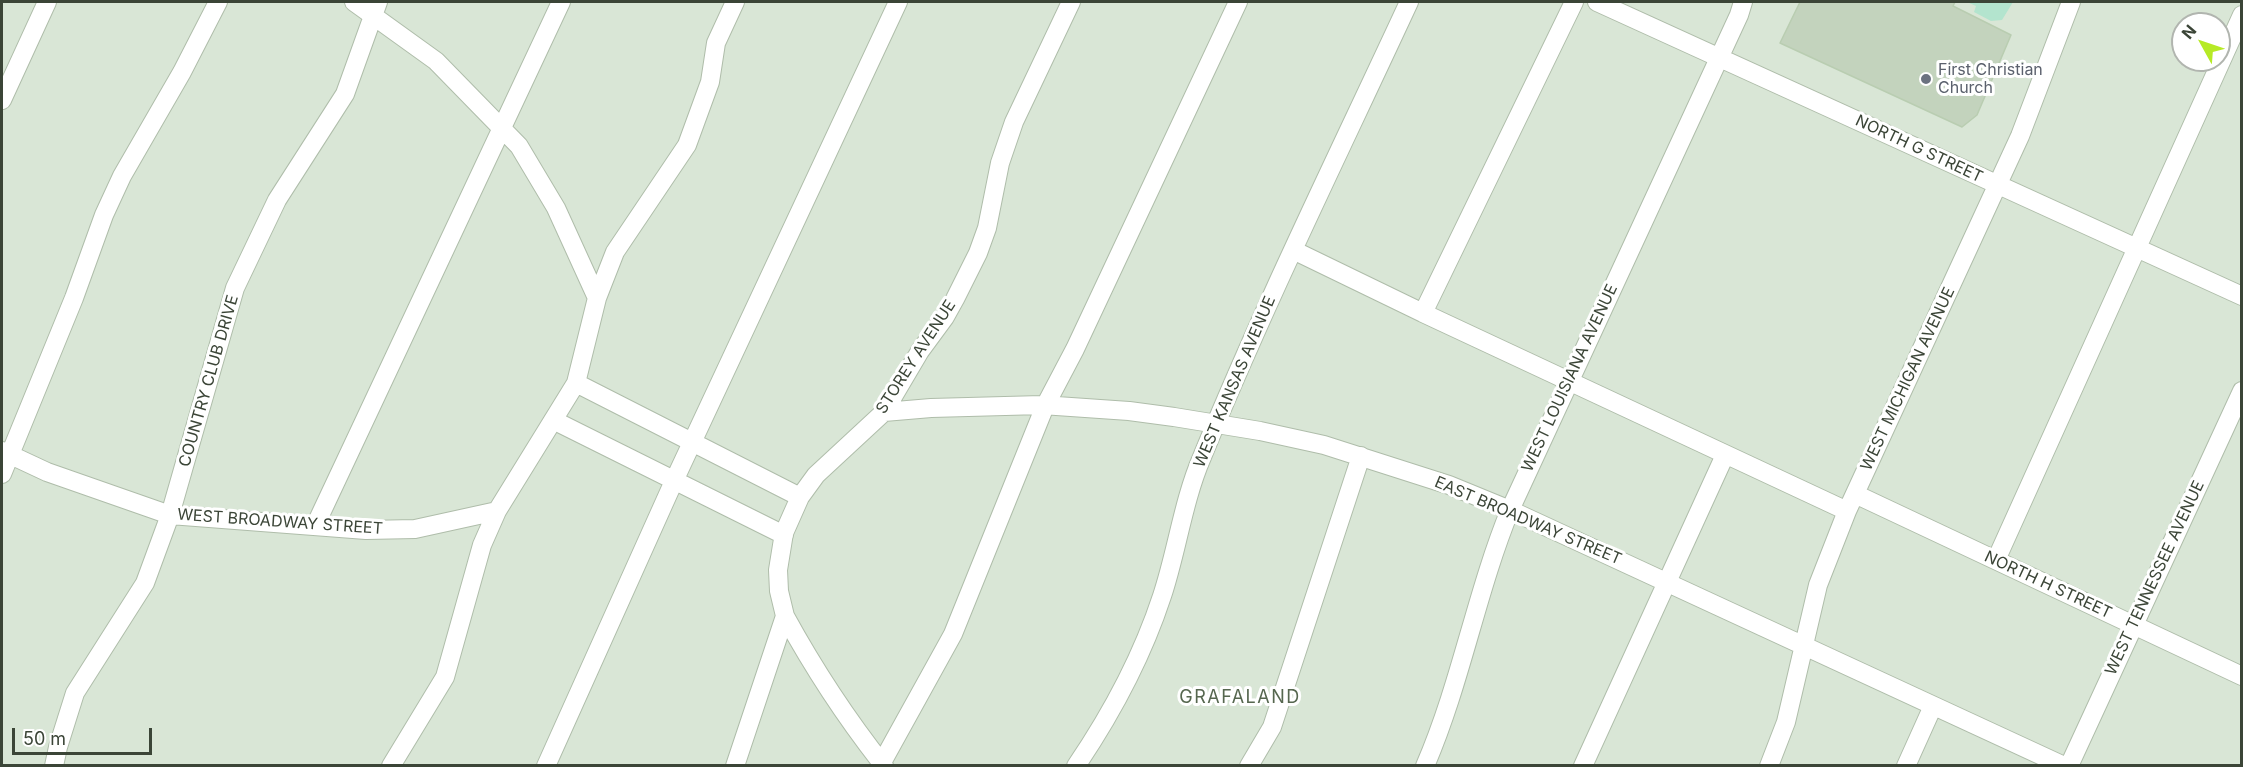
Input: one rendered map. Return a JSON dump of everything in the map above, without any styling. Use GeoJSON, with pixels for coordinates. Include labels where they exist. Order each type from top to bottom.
{"type":"FeatureCollection","features":[{"type":"Feature","properties":{"kind":"street"},"geometry":{"type":"LineString","coordinates":[[2,100],[47,2]]}},
{"type":"Feature","properties":{"kind":"street"},"geometry":{"type":"LineString","coordinates":[[2,474],[5,453],[74,298],[104,215],[122,176],[182,72],[218,2]]}},
{"type":"Feature","properties":{"kind":"street"},"geometry":{"type":"LineString","coordinates":[[354,2],[376,8],[436,61],[519,146],[556,208],[597,298]]}},
{"type":"Feature","properties":{"kind":"street"},"geometry":{"type":"LineString","coordinates":[[315,526],[561,2]]}},
{"type":"Feature","properties":{"kind":"street"},"geometry":{"type":"LineString","coordinates":[[391,765],[445,677],[482,545],[497,511],[576,383],[597,298],[615,252],[687,145],[710,82],[716,43],[735,2]]}},
{"type":"Feature","properties":{"kind":"street"},"geometry":{"type":"LineString","coordinates":[[546,765],[674,481],[898,2]]}},
{"type":"Feature","properties":{"kind":"street","name":"STOREY AVENUE"},"geometry":{"type":"LineString","coordinates":[[785,616],[779,591],[778,570],[784,535],[800,497],[816,475],[884,412],[920,351],[945,316],[978,253],[987,228],[1006,142],[1071,2]]}},
{"type":"Feature","properties":{"kind":"street"},"geometry":{"type":"LineString","coordinates":[[785,616],[819,676],[882,764],[953,634],[1045,406],[1075,349],[1238,2]]}},
{"type":"Feature","properties":{"kind":"street","name":"WEST KANSAS AVENUE"},"geometry":{"type":"LineString","coordinates":[[1076,765],[1103,725],[1130,677],[1152,624],[1172,565],[1192,482],[1216,423],[1293,250],[1409,2]]}},
{"type":"Feature","properties":{"kind":"street"},"geometry":{"type":"LineString","coordinates":[[1423,313],[1574,2]]}},
{"type":"Feature","properties":{"kind":"street","name":"NORTH G STREET"},"geometry":{"type":"LineString","coordinates":[[1597,2],[2241,296]]}},
{"type":"Feature","properties":{"kind":"street","name":"WEST LOUISIANA AVENUE"},"geometry":{"type":"LineString","coordinates":[[1425,765],[1452,695],[1484,580],[1510,510],[1743,2]]}},
{"type":"Feature","properties":{"kind":"street","name":"WEST MICHIGAN AVENUE"},"geometry":{"type":"LineString","coordinates":[[1769,765],[1785,722],[1805,647],[1818,585],[1847,511],[2020,136],[2072,2]]}},
{"type":"Feature","properties":{"kind":"street","name":"COUNTRY CLUB DRIVE"},"geometry":{"type":"LineString","coordinates":[[54,765],[75,693],[145,583],[170,515],[235,288],[276,200],[345,94],[376,8]]}},
{"type":"Feature","properties":{"kind":"street"},"geometry":{"type":"LineString","coordinates":[[1996,560],[2241,15]]}},
{"type":"Feature","properties":{"kind":"street"},"geometry":{"type":"LineString","coordinates":[[1293,250],[1847,511]]}},
{"type":"Feature","properties":{"kind":"street"},"geometry":{"type":"LineString","coordinates":[[576,383],[800,497]]}},
{"type":"Feature","properties":{"kind":"street","name":"WEST TENNESSEE AVENUE"},"geometry":{"type":"LineString","coordinates":[[2069,765],[2241,391]]}},
{"type":"Feature","properties":{"kind":"street","name":"EAST BROADWAY STREET"},"geometry":{"type":"LineString","coordinates":[[884,412],[931,408],[1045,406],[1129,411],[1260,431],[1361,456],[1449,485],[1510,510],[2064,765]]}},
{"type":"Feature","properties":{"kind":"street"},"geometry":{"type":"LineString","coordinates":[[553,420],[784,535]]}},
{"type":"Feature","properties":{"kind":"street","name":"WEST BROADWAY STREET"},"geometry":{"type":"LineString","coordinates":[[5,453],[47,472],[170,515],[366,530],[415,529],[497,511]]}},
{"type":"Feature","properties":{"kind":"street"},"geometry":{"type":"LineString","coordinates":[[1583,765],[1725,455]]}},
{"type":"Feature","properties":{"kind":"street"},"geometry":{"type":"LineString","coordinates":[[1249,765],[1272,727],[1361,456]]}},
{"type":"Feature","properties":{"kind":"street","name":"NORTH H STREET"},"geometry":{"type":"LineString","coordinates":[[1855,494],[2241,676]]}},
{"type":"Feature","properties":{"kind":"street"},"geometry":{"type":"LineString","coordinates":[[735,765],[785,616]]}},
{"type":"Feature","properties":{"kind":"street"},"geometry":{"type":"LineString","coordinates":[[1906,765],[1933,706]]}},
{"type":"Feature","properties":{"kind":"shaded area"},"geometry":{"type":"Polygon","coordinates":[[[2,2],[2241,2],[2241,765],[2,765],[2,2]]]}},
{"type":"Feature","properties":{"kind":"green space"},"geometry":{"type":"Polygon","coordinates":[[[1967,2],[2013,2],[2002,20],[1991,21],[1974,12],[1976,6],[1967,2]]]}},
{"type":"Feature","properties":{"kind":"building","name":"First Christian Church"},"geometry":{"type":"Polygon","coordinates":[[[1800,2],[1955,2],[1953,6],[2011,35],[1977,115],[1962,127],[1780,43],[1800,2]]]}},
{"type":"Feature","properties":{"kind":"place","name":"First Christian Church"},"geometry":{"type":"Point","coordinates":[1926,79]}},
{"type":"Feature","properties":{"kind":"district","name":"GRAFALAND"},"geometry":{"type":"Point","coordinates":[1240,698]}}]}
